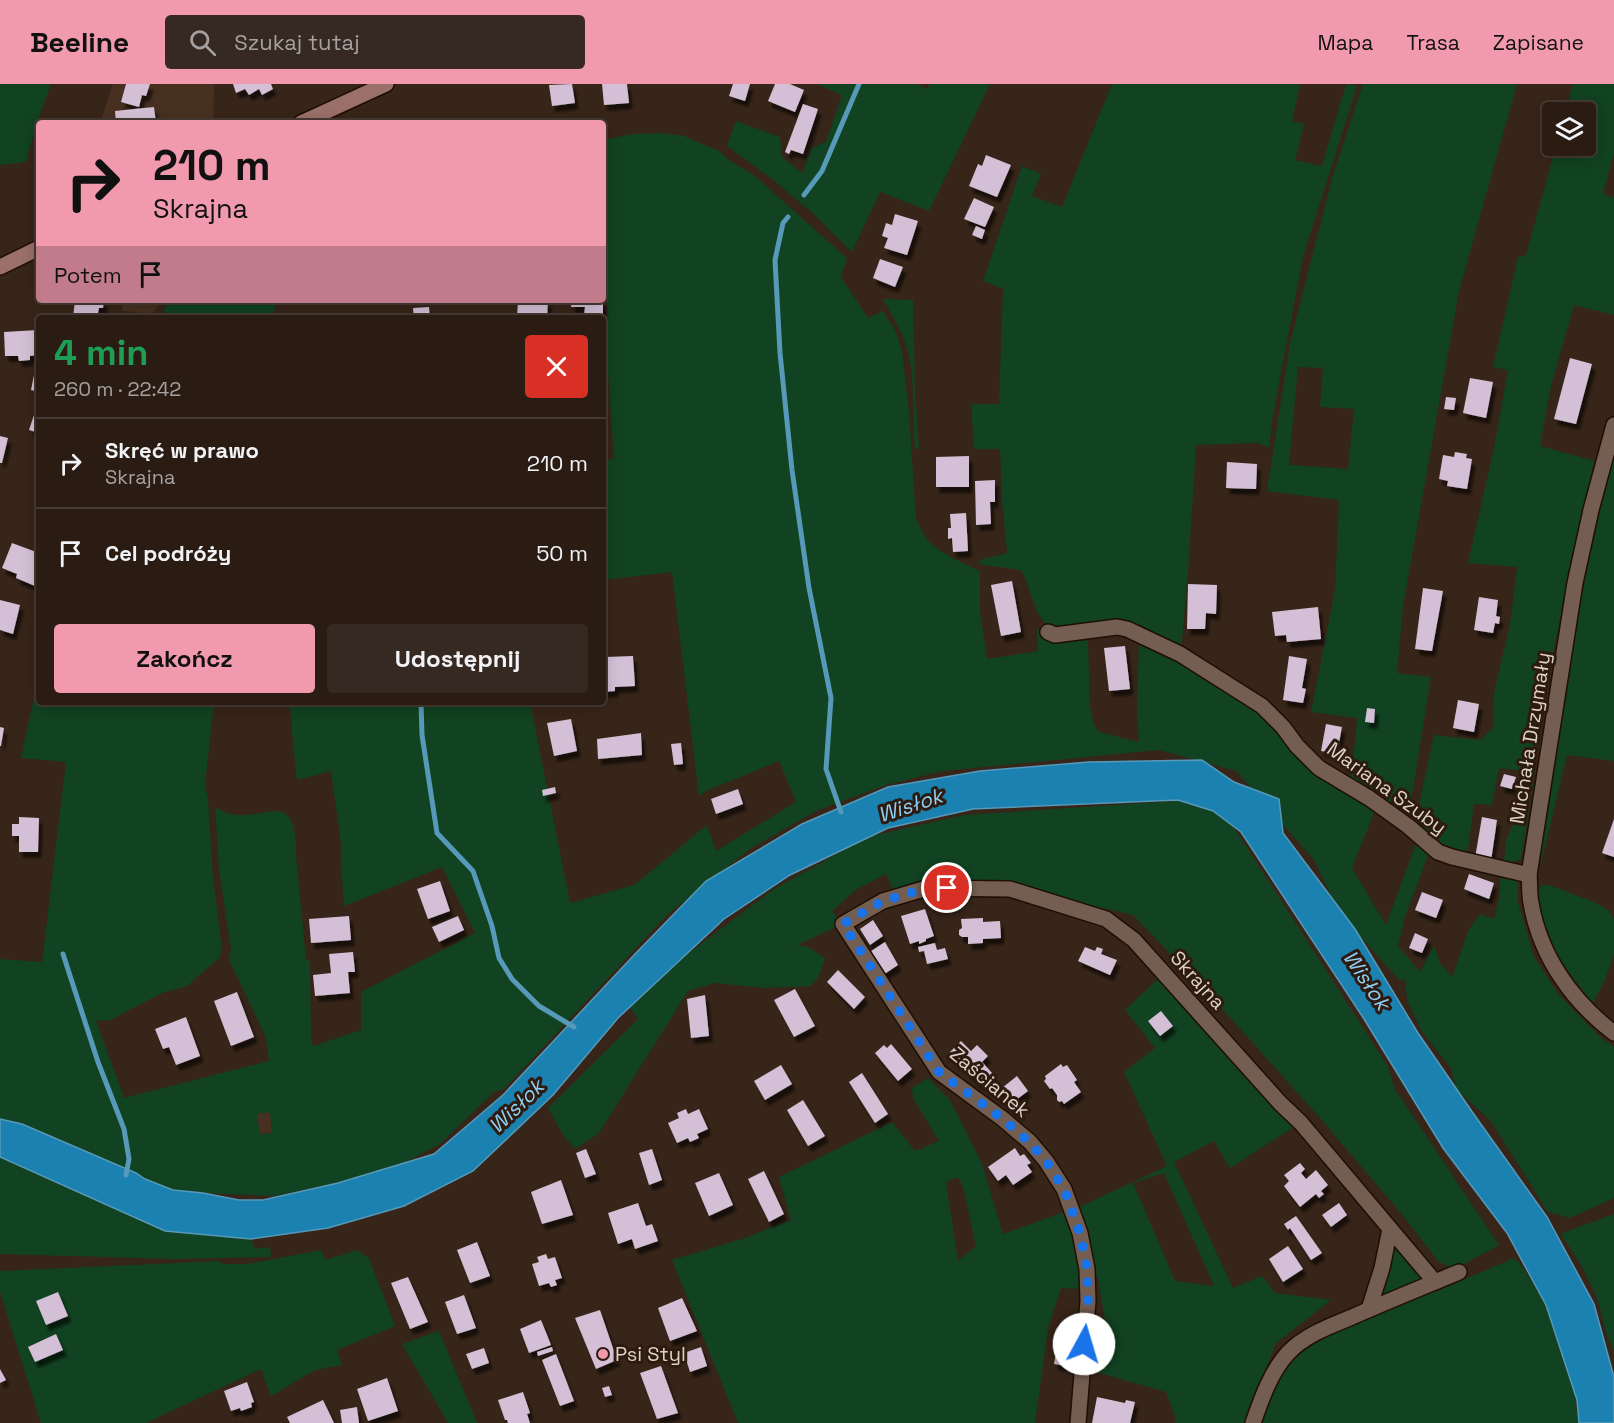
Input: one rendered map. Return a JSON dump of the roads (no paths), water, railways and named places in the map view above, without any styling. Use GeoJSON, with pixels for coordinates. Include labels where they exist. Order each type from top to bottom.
{"type":"FeatureCollection","features":[{"type":"Feature","properties":{"kind":"main road"},"geometry":{"type":"LineString","coordinates":[[308,120],[386,84]]}},
{"type":"Feature","properties":{"kind":"main road"},"geometry":{"type":"LineString","coordinates":[[0,267],[36,249]]}},
{"type":"Feature","properties":{"kind":"street","name":"Michała Drzymały"},"geometry":{"type":"LineString","coordinates":[[1614,425],[1575,583],[1529,875],[1530,900],[1534,918],[1552,962],[1568,988],[1587,1011],[1614,1033]]}},
{"type":"Feature","properties":{"kind":"street","name":"Mariana Szuby"},"geometry":{"type":"LineString","coordinates":[[1048,632],[1055,635],[1118,627],[1180,654],[1262,706],[1319,768],[1369,798],[1408,826],[1438,852],[1529,875]]}},
{"type":"Feature","properties":{"kind":"street","name":"Skrajna"},"geometry":{"type":"LineString","coordinates":[[843,924],[883,901],[927,888],[1010,889],[1106,919],[1134,940],[1301,1123],[1435,1282]]}},
{"type":"Feature","properties":{"kind":"street","name":"Zaścianek"},"geometry":{"type":"LineString","coordinates":[[843,924],[939,1072],[1003,1119],[1030,1143],[1046,1161],[1064,1189],[1080,1233],[1087,1269],[1088,1301],[1078,1423]]}},
{"type":"Feature","properties":{"kind":"street"},"geometry":{"type":"LineString","coordinates":[[1369,1310],[1382,1268],[1390,1229]]}},
{"type":"Feature","properties":{"kind":"street"},"geometry":{"type":"LineString","coordinates":[[1253,1423],[1274,1373],[1287,1353],[1308,1337],[1459,1272]]}},
{"type":"Feature","properties":{"kind":"water","name":"Wisłok"},"geometry":{"type":"Polygon","coordinates":[[[1202,760],[1234,782],[1279,799],[1283,833],[1355,929],[1418,1033],[1547,1217],[1594,1304],[1614,1377],[1614,1423],[1579,1423],[1577,1400],[1546,1305],[1507,1233],[1443,1148],[1364,1019],[1241,832],[1213,811],[1178,800],[973,809],[888,828],[790,875],[724,919],[618,1018],[553,1095],[473,1171],[404,1206],[328,1228],[251,1239],[165,1231],[0,1157],[0,1119],[22,1124],[173,1190],[239,1200],[263,1200],[338,1183],[434,1154],[503,1095],[706,881],[802,824],[888,787],[980,771],[1089,762],[1202,760]]]}},
{"type":"Feature","properties":{"kind":"waterway"},"geometry":{"type":"LineString","coordinates":[[804,195],[822,171],[859,84]]}},
{"type":"Feature","properties":{"kind":"waterway"},"geometry":{"type":"LineString","coordinates":[[788,217],[783,223],[775,260],[780,353],[792,470],[809,588],[831,698],[826,769],[841,812]]}},
{"type":"Feature","properties":{"kind":"waterway"},"geometry":{"type":"LineString","coordinates":[[421,705],[422,735],[437,833],[473,871],[492,926],[499,958],[512,979],[539,1006],[574,1027]]}},
{"type":"Feature","properties":{"kind":"waterway"},"geometry":{"type":"LineString","coordinates":[[63,954],[98,1062],[124,1129],[129,1159],[126,1175]]}},
{"type":"Feature","properties":{"kind":"place","name":"Psi Styl"},"geometry":{"type":"Point","coordinates":[603,1354]}}]}
